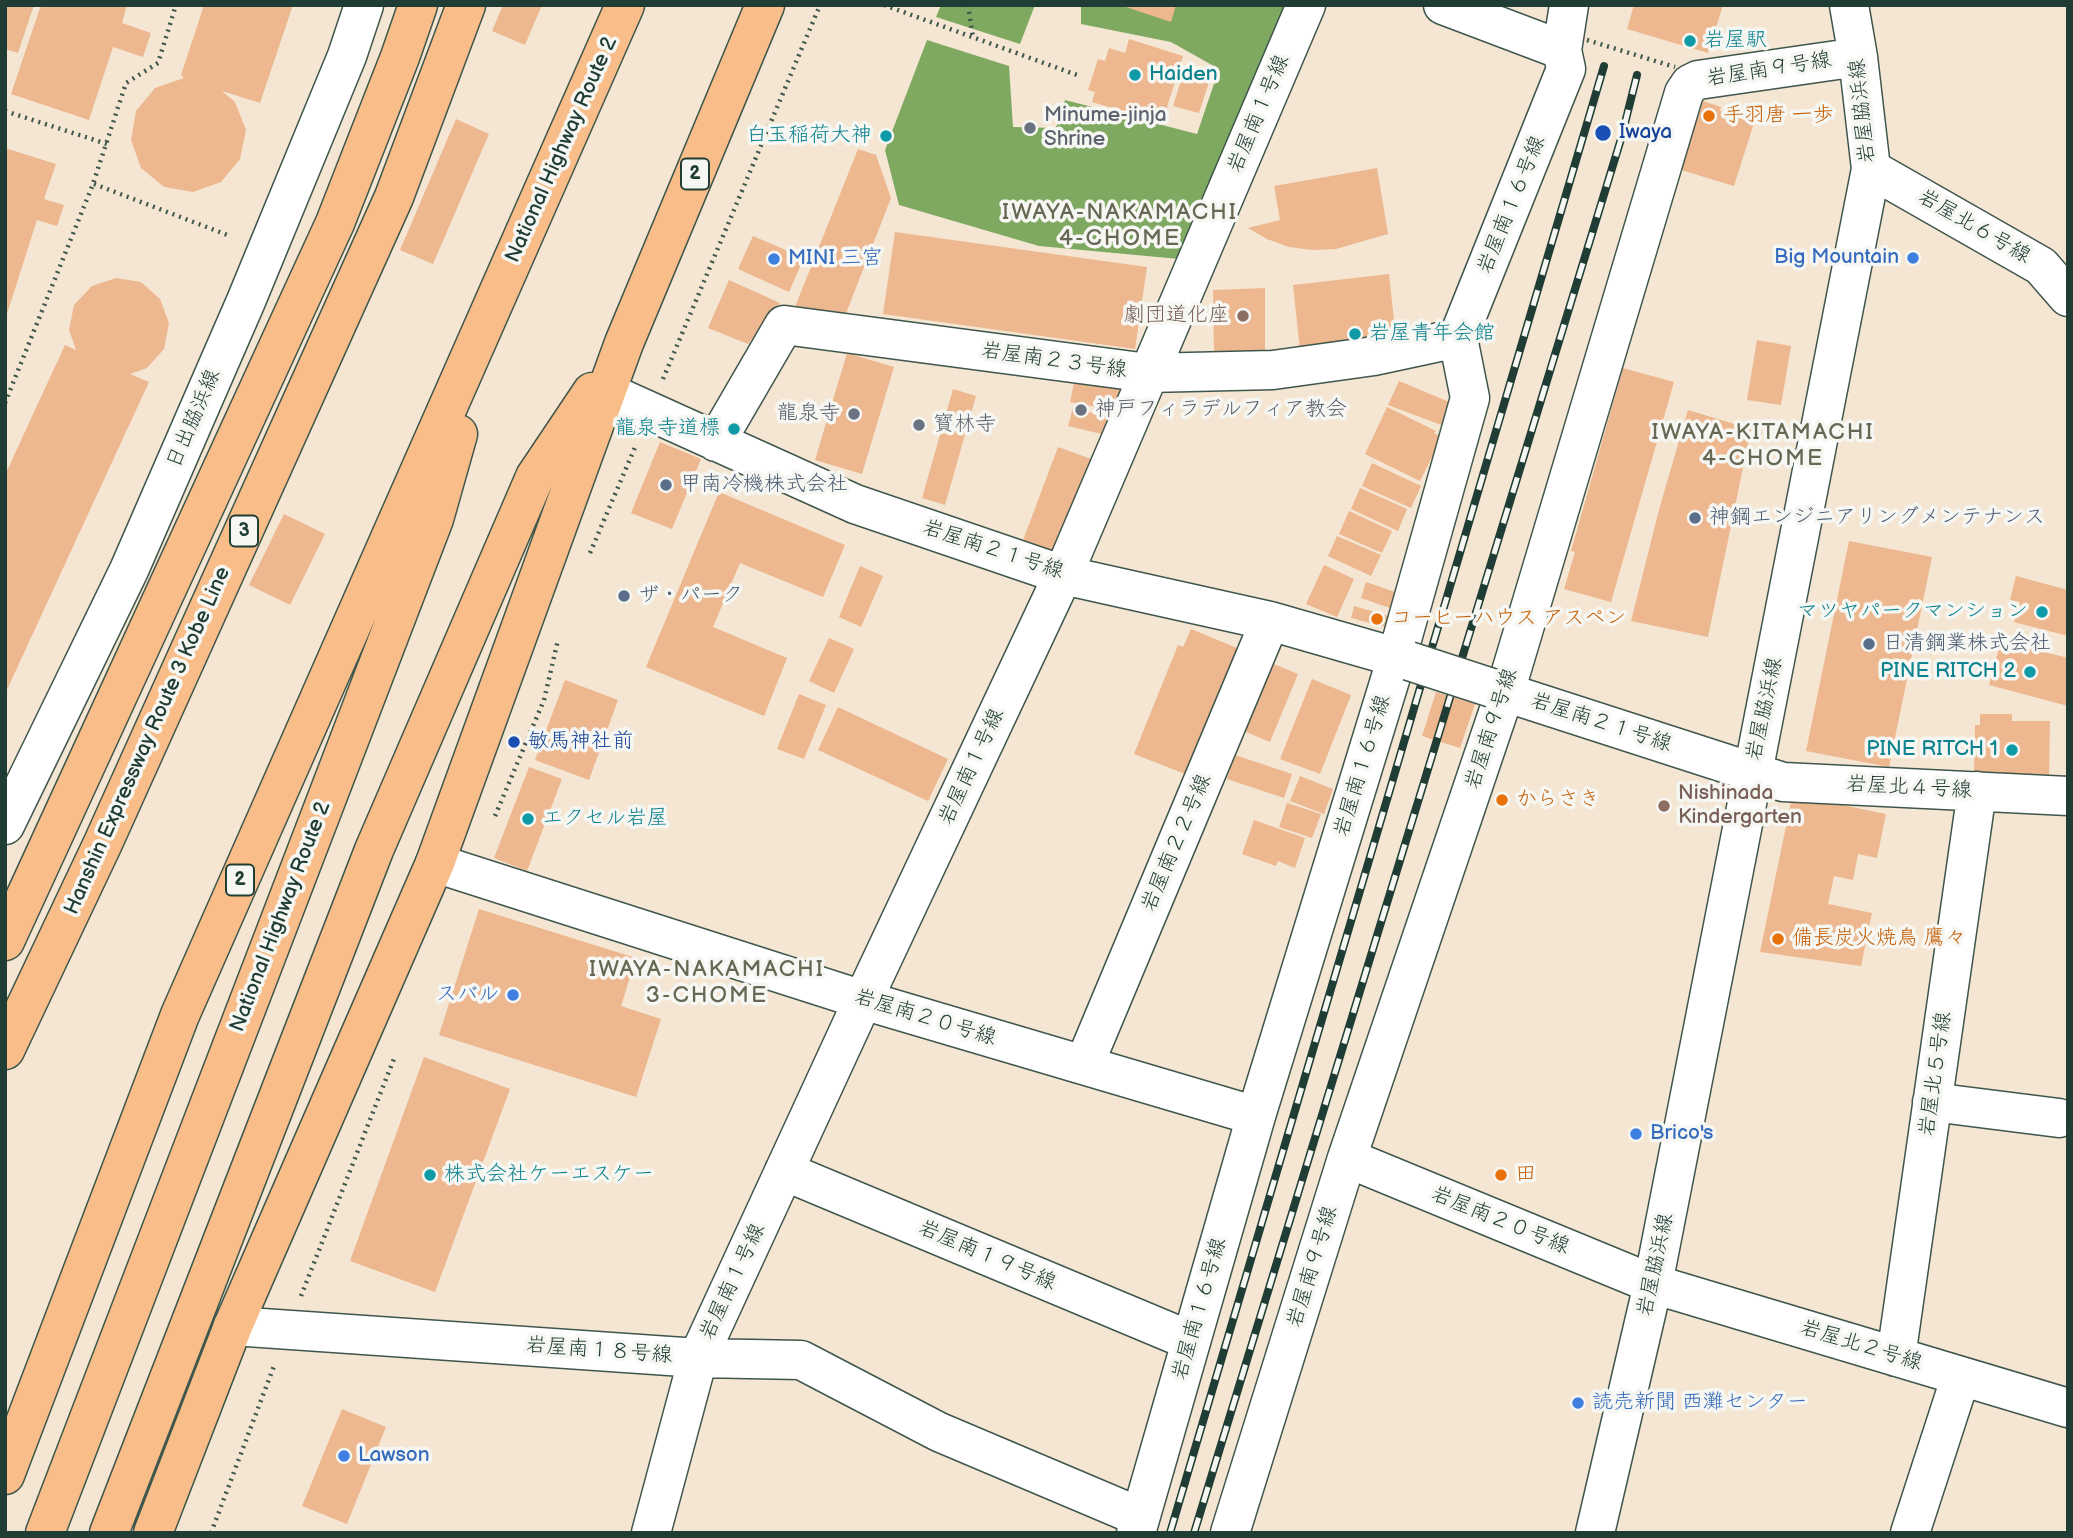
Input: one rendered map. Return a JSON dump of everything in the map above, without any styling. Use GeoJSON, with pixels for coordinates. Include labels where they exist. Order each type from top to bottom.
{"type":"FeatureCollection","features":[{"type":"Feature","properties":{"kind":"highway","name":"Hanshin Expressway Route 3 Kobe Line"},"geometry":{"type":"LineString","coordinates":[[5,940],[335,223],[418,5]]}},
{"type":"Feature","properties":{"kind":"highway","name":"Hanshin Expressway Route 3 Kobe Line"},"geometry":{"type":"LineString","coordinates":[[5,1050],[103,843],[394,197],[466,5]]}},
{"type":"Feature","properties":{"kind":"highway","name":"National Highway Route 2"},"geometry":{"type":"LineString","coordinates":[[5,1475],[180,1015],[625,5]]}},
{"type":"Feature","properties":{"kind":"highway","name":"2"},"geometry":{"type":"LineString","coordinates":[[153,1533],[233,1326],[435,863],[624,343],[765,5]]}},
{"type":"Feature","properties":{"kind":"highway","name":"National Highway Route 2"},"geometry":{"type":"LineString","coordinates":[[45,1533],[434,519],[498,295]]}},
{"type":"Feature","properties":{"kind":"highway","name":"2"},"geometry":{"type":"LineString","coordinates":[[109,1533],[374,850],[535,477],[624,343]]}},
{"type":"Feature","properties":{"kind":"street","name":"日出脇浜線"},"geometry":{"type":"LineString","coordinates":[[5,825],[128,570],[251,288],[347,56],[365,5]]}},
{"type":"Feature","properties":{"kind":"street","name":"岩屋南１号線"},"geometry":{"type":"LineString","coordinates":[[651,1533],[698,1358],[1063,575],[1306,5]]}},
{"type":"Feature","properties":{"kind":"street"},"geometry":{"type":"LineString","coordinates":[[1443,5],[1574,45]]}},
{"type":"Feature","properties":{"kind":"street","name":"岩屋南１６号線"},"geometry":{"type":"LineString","coordinates":[[1138,1525],[1256,1116],[1403,659],[1471,398],[1458,338],[1574,45],[1569,5]]}},
{"type":"Feature","properties":{"kind":"street","name":"岩屋脇浜線"},"geometry":{"type":"LineString","coordinates":[[1595,1533],[1653,1284],[1871,169],[1849,5]]}},
{"type":"Feature","properties":{"kind":"street","name":"岩屋南９号線"},"geometry":{"type":"LineString","coordinates":[[1230,1533],[1347,1158],[1499,690],[1684,93],[1690,84],[1698,80],[1858,57]]}},
{"type":"Feature","properties":{"kind":"street","name":"岩屋北６号線"},"geometry":{"type":"LineString","coordinates":[[1871,169],[2041,266],[2068,296]]}},
{"type":"Feature","properties":{"kind":"street","name":"岩屋南２３号線"},"geometry":{"type":"LineString","coordinates":[[716,442],[784,325],[1149,373],[1273,370],[1374,356],[1458,338]]}},
{"type":"Feature","properties":{"kind":"street","name":"岩屋南２１号線"},"geometry":{"type":"LineString","coordinates":[[607,392],[855,504],[1063,575],[1270,621],[1403,659],[1752,772]]}},
{"type":"Feature","properties":{"kind":"street","name":"岩屋南２２号線"},"geometry":{"type":"LineString","coordinates":[[1083,1065],[1270,621]]}},
{"type":"Feature","properties":{"kind":"street","name":"岩屋北４号線"},"geometry":{"type":"LineString","coordinates":[[1752,772],[1783,782],[2068,796]]}},
{"type":"Feature","properties":{"kind":"street","name":"岩屋北５号線"},"geometry":{"type":"LineString","coordinates":[[1896,1357],[1977,791]]}},
{"type":"Feature","properties":{"kind":"street","name":"岩屋南２０号線"},"geometry":{"type":"LineString","coordinates":[[435,863],[863,1000],[1256,1116]]}},
{"type":"Feature","properties":{"kind":"street"},"geometry":{"type":"LineString","coordinates":[[1932,1102],[2059,1118]]}},
{"type":"Feature","properties":{"kind":"street","name":"岩屋南２０号線"},"geometry":{"type":"LineString","coordinates":[[1347,1158],[1653,1284]]}},
{"type":"Feature","properties":{"kind":"street","name":"岩屋南１９号線"},"geometry":{"type":"LineString","coordinates":[[784,1171],[1191,1341]]}},
{"type":"Feature","properties":{"kind":"street","name":"岩屋北２号線"},"geometry":{"type":"LineString","coordinates":[[1653,1284],[2068,1408]]}},
{"type":"Feature","properties":{"kind":"street","name":"岩屋南１８号線"},"geometry":{"type":"LineString","coordinates":[[233,1326],[698,1358],[801,1360],[939,1432],[1138,1525]]}},
{"type":"Feature","properties":{"kind":"street"},"geometry":{"type":"LineString","coordinates":[[1910,1533],[1961,1376]]}},
{"type":"Feature","properties":{"kind":"path"},"geometry":{"type":"LineString","coordinates":[[5,403],[93,184],[126,83],[158,62],[176,5]]}},
{"type":"Feature","properties":{"kind":"path"},"geometry":{"type":"LineString","coordinates":[[884,5],[1077,75]]}},
{"type":"Feature","properties":{"kind":"path"},"geometry":{"type":"LineString","coordinates":[[968,5],[972,38]]}},
{"type":"Feature","properties":{"kind":"path"},"geometry":{"type":"LineString","coordinates":[[1574,45],[1675,67]]}},
{"type":"Feature","properties":{"kind":"path"},"geometry":{"type":"LineString","coordinates":[[5,111],[107,144]]}},
{"type":"Feature","properties":{"kind":"path"},"geometry":{"type":"LineString","coordinates":[[93,184],[230,236]]}},
{"type":"Feature","properties":{"kind":"green space"},"geometry":{"type":"Polygon","coordinates":[[[941,5],[1035,5],[1020,44],[936,17],[941,5]]]}},
{"type":"Feature","properties":{"kind":"green space","name":"Minume-jinja Shrine"},"geometry":{"type":"Polygon","coordinates":[[[1081,5],[1290,5],[1179,259],[1039,246],[899,205],[885,150],[927,40],[1009,66],[1013,127],[1056,128],[1065,100],[1197,134],[1219,69],[1171,42],[1081,24],[1081,5]]]}},
{"type":"Feature","properties":{"kind":"building"},"geometry":{"type":"Polygon","coordinates":[[[5,5],[34,5],[18,53],[5,49],[5,5]]]}},
{"type":"Feature","properties":{"kind":"building"},"geometry":{"type":"Polygon","coordinates":[[[41,5],[127,5],[122,23],[151,33],[143,57],[113,47],[89,120],[11,94],[41,5]]]}},
{"type":"Feature","properties":{"kind":"building"},"geometry":{"type":"Polygon","coordinates":[[[204,5],[293,5],[260,103],[222,91],[235,102],[246,130],[240,159],[221,182],[193,192],[164,187],[141,168],[131,140],[136,111],[155,88],[184,78],[181,75],[204,5]]]}},
{"type":"Feature","properties":{"kind":"building"},"geometry":{"type":"Polygon","coordinates":[[[503,5],[542,5],[525,45],[492,31],[503,5]]]}},
{"type":"Feature","properties":{"kind":"building"},"geometry":{"type":"Polygon","coordinates":[[[1120,5],[1176,5],[1171,22],[1120,5]]]}},
{"type":"Feature","properties":{"kind":"building","name":"岩屋駅"},"geometry":{"type":"Polygon","coordinates":[[[1634,5],[1723,5],[1708,53],[1627,29],[1634,5]]]}},
{"type":"Feature","properties":{"kind":"building","name":"Haiden"},"geometry":{"type":"Polygon","coordinates":[[[1129,39],[1183,56],[1162,123],[1092,102],[1095,92],[1088,90],[1098,59],[1105,61],[1109,48],[1125,53],[1129,39]]]}},
{"type":"Feature","properties":{"kind":"building"},"geometry":{"type":"Polygon","coordinates":[[[1183,74],[1209,82],[1199,113],[1173,106],[1183,74]]]}},
{"type":"Feature","properties":{"kind":"building"},"geometry":{"type":"Polygon","coordinates":[[[1703,101],[1721,107],[1720,111],[1754,123],[1734,186],[1681,170],[1703,101]]]}},
{"type":"Feature","properties":{"kind":"building"},"geometry":{"type":"Polygon","coordinates":[[[456,119],[489,134],[433,264],[400,250],[456,119]]]}},
{"type":"Feature","properties":{"kind":"building"},"geometry":{"type":"Polygon","coordinates":[[[5,148],[56,164],[44,199],[64,205],[57,226],[37,220],[6,317],[5,148]]]}},
{"type":"Feature","properties":{"kind":"building"},"geometry":{"type":"Polygon","coordinates":[[[858,149],[876,155],[891,198],[845,316],[795,307],[858,149]]]}},
{"type":"Feature","properties":{"kind":"building"},"geometry":{"type":"Polygon","coordinates":[[[1377,168],[1388,234],[1336,249],[1312,250],[1289,247],[1248,228],[1280,220],[1274,186],[1377,168]]]}},
{"type":"Feature","properties":{"kind":"building"},"geometry":{"type":"Polygon","coordinates":[[[895,232],[1147,267],[1135,349],[883,314],[895,232]]]}},
{"type":"Feature","properties":{"kind":"building"},"geometry":{"type":"Polygon","coordinates":[[[753,236],[804,258],[789,292],[738,269],[753,236]]]}},
{"type":"Feature","properties":{"kind":"building"},"geometry":{"type":"Polygon","coordinates":[[[1389,274],[1396,338],[1300,350],[1293,285],[1389,274]]]}},
{"type":"Feature","properties":{"kind":"building"},"geometry":{"type":"Polygon","coordinates":[[[116,278],[141,282],[160,299],[169,323],[164,349],[147,368],[130,374],[149,382],[5,694],[5,475],[65,345],[76,350],[69,330],[74,305],[92,286],[116,278]]]}},
{"type":"Feature","properties":{"kind":"building"},"geometry":{"type":"Polygon","coordinates":[[[729,280],[780,303],[748,344],[708,328],[729,280]]]}},
{"type":"Feature","properties":{"kind":"building"},"geometry":{"type":"Polygon","coordinates":[[[1265,288],[1265,352],[1214,353],[1213,290],[1265,288]]]}},
{"type":"Feature","properties":{"kind":"building"},"geometry":{"type":"Polygon","coordinates":[[[1757,340],[1791,346],[1781,405],[1747,400],[1757,340]]]}},
{"type":"Feature","properties":{"kind":"building"},"geometry":{"type":"Polygon","coordinates":[[[847,353],[894,367],[862,474],[815,460],[847,353]]]}},
{"type":"Feature","properties":{"kind":"building"},"geometry":{"type":"Polygon","coordinates":[[[1623,368],[1674,382],[1611,602],[1564,589],[1575,552],[1571,551],[1623,368]]]}},
{"type":"Feature","properties":{"kind":"building"},"geometry":{"type":"Polygon","coordinates":[[[1075,378],[1122,386],[1118,411],[1070,402],[1075,378]]]}},
{"type":"Feature","properties":{"kind":"building"},"geometry":{"type":"Polygon","coordinates":[[[1399,381],[1454,404],[1444,426],[1388,405],[1399,381]]]}},
{"type":"Feature","properties":{"kind":"building"},"geometry":{"type":"Polygon","coordinates":[[[953,389],[976,396],[945,505],[922,498],[953,389]]]}},
{"type":"Feature","properties":{"kind":"building"},"geometry":{"type":"Polygon","coordinates":[[[1387,407],[1436,431],[1434,433],[1442,437],[1420,481],[1365,454],[1387,407]]]}},
{"type":"Feature","properties":{"kind":"building"},"geometry":{"type":"Polygon","coordinates":[[[1073,408],[1114,418],[1110,436],[1068,426],[1073,408]]]}},
{"type":"Feature","properties":{"kind":"building"},"geometry":{"type":"Polygon","coordinates":[[[1688,410],[1751,429],[1708,637],[1631,621],[1688,410]]]}},
{"type":"Feature","properties":{"kind":"building"},"geometry":{"type":"Polygon","coordinates":[[[660,442],[701,459],[672,529],[631,513],[660,442]]]}},
{"type":"Feature","properties":{"kind":"building"},"geometry":{"type":"Polygon","coordinates":[[[1058,447],[1094,460],[1058,556],[1022,543],[1058,447]]]}},
{"type":"Feature","properties":{"kind":"building"},"geometry":{"type":"Polygon","coordinates":[[[1372,463],[1421,486],[1411,508],[1362,486],[1372,463]]]}},
{"type":"Feature","properties":{"kind":"building"},"geometry":{"type":"Polygon","coordinates":[[[1360,488],[1407,509],[1398,531],[1351,509],[1360,488]]]}},
{"type":"Feature","properties":{"kind":"building"},"geometry":{"type":"Polygon","coordinates":[[[719,492],[845,545],[823,597],[740,563],[713,627],[787,658],[764,716],[646,667],[719,492]]]}},
{"type":"Feature","properties":{"kind":"building"},"geometry":{"type":"Polygon","coordinates":[[[1349,511],[1392,531],[1382,553],[1339,534],[1349,511]]]}},
{"type":"Feature","properties":{"kind":"building"},"geometry":{"type":"Polygon","coordinates":[[[284,514],[325,534],[290,605],[249,585],[284,514]]]}},
{"type":"Feature","properties":{"kind":"building"},"geometry":{"type":"Polygon","coordinates":[[[1337,536],[1381,555],[1371,576],[1328,556],[1337,536]]]}},
{"type":"Feature","properties":{"kind":"building"},"geometry":{"type":"Polygon","coordinates":[[[1849,541],[1932,557],[1889,767],[1806,751],[1849,541]]]}},
{"type":"Feature","properties":{"kind":"building"},"geometry":{"type":"Polygon","coordinates":[[[1324,565],[1354,579],[1337,617],[1306,604],[1324,565]]]}},
{"type":"Feature","properties":{"kind":"building"},"geometry":{"type":"Polygon","coordinates":[[[860,566],[883,576],[861,627],[839,617],[860,566]]]}},
{"type":"Feature","properties":{"kind":"building","name":"マツヤパークマンション"},"geometry":{"type":"Polygon","coordinates":[[[2016,576],[2068,590],[2068,636],[2014,622],[2020,602],[2010,600],[2016,576]]]}},
{"type":"Feature","properties":{"kind":"building"},"geometry":{"type":"Polygon","coordinates":[[[1366,582],[1395,592],[1390,608],[1361,598],[1366,582]]]}},
{"type":"Feature","properties":{"kind":"building"},"geometry":{"type":"Polygon","coordinates":[[[1354,606],[1388,616],[1385,627],[1351,618],[1354,606]]]}},
{"type":"Feature","properties":{"kind":"building"},"geometry":{"type":"Polygon","coordinates":[[[1191,629],[1237,648],[1185,774],[1134,754],[1178,645],[1183,647],[1191,629]]]}},
{"type":"Feature","properties":{"kind":"building"},"geometry":{"type":"Polygon","coordinates":[[[829,638],[854,649],[834,693],[809,681],[829,638]]]}},
{"type":"Feature","properties":{"kind":"building","name":"PINE RITCH 2"},"geometry":{"type":"Polygon","coordinates":[[[2001,641],[2068,658],[2068,706],[1989,685],[2001,641]]]}},
{"type":"Feature","properties":{"kind":"building"},"geometry":{"type":"Polygon","coordinates":[[[1269,662],[1298,674],[1270,742],[1241,730],[1269,662]]]}},
{"type":"Feature","properties":{"kind":"building"},"geometry":{"type":"Polygon","coordinates":[[[1312,679],[1351,695],[1320,774],[1280,759],[1312,679]]]}},
{"type":"Feature","properties":{"kind":"building"},"geometry":{"type":"Polygon","coordinates":[[[565,680],[618,700],[589,780],[535,760],[565,680]]]}},
{"type":"Feature","properties":{"kind":"building"},"geometry":{"type":"Polygon","coordinates":[[[1436,692],[1475,704],[1460,748],[1422,736],[1436,692]]]}},
{"type":"Feature","properties":{"kind":"building"},"geometry":{"type":"Polygon","coordinates":[[[799,694],[826,705],[804,759],[777,749],[799,694]]]}},
{"type":"Feature","properties":{"kind":"building"},"geometry":{"type":"Polygon","coordinates":[[[838,707],[948,759],[928,801],[818,750],[838,707]]]}},
{"type":"Feature","properties":{"kind":"building","name":"PINE RITCH 1"},"geometry":{"type":"Polygon","coordinates":[[[1980,714],[2012,714],[2012,721],[2050,721],[2049,776],[1974,775],[1975,725],[1980,725],[1980,714]]]}},
{"type":"Feature","properties":{"kind":"building"},"geometry":{"type":"Polygon","coordinates":[[[1235,755],[1292,774],[1284,798],[1227,779],[1235,755]]]}},
{"type":"Feature","properties":{"kind":"building","name":"エクセル岩屋"},"geometry":{"type":"Polygon","coordinates":[[[529,767],[562,779],[527,871],[494,858],[529,767]]]}},
{"type":"Feature","properties":{"kind":"building"},"geometry":{"type":"Polygon","coordinates":[[[1300,776],[1333,789],[1324,814],[1290,801],[1300,776]]]}},
{"type":"Feature","properties":{"kind":"building"},"geometry":{"type":"Polygon","coordinates":[[[1791,802],[1838,804],[1886,814],[1877,858],[1858,854],[1853,880],[1834,876],[1828,904],[1872,913],[1861,966],[1760,952],[1791,802]]]}},
{"type":"Feature","properties":{"kind":"building"},"geometry":{"type":"Polygon","coordinates":[[[1287,803],[1321,814],[1312,838],[1279,827],[1287,803]]]}},
{"type":"Feature","properties":{"kind":"building"},"geometry":{"type":"Polygon","coordinates":[[[1254,820],[1305,838],[1295,868],[1278,861],[1276,866],[1242,854],[1254,820]]]}},
{"type":"Feature","properties":{"kind":"building"},"geometry":{"type":"Polygon","coordinates":[[[479,909],[636,958],[621,1006],[661,1019],[636,1097],[439,1035],[479,909]]]}},
{"type":"Feature","properties":{"kind":"building","name":"株式会社ケーエスケー"},"geometry":{"type":"Polygon","coordinates":[[[424,1057],[510,1089],[435,1292],[350,1261],[424,1057]]]}},
{"type":"Feature","properties":{"kind":"building"},"geometry":{"type":"Polygon","coordinates":[[[342,1409],[386,1427],[347,1524],[302,1506],[342,1409]]]}},
{"type":"Feature","properties":{"kind":"railway"},"geometry":{"type":"LineString","coordinates":[[1170,1533],[1604,66]]}},
{"type":"Feature","properties":{"kind":"railway"},"geometry":{"type":"LineString","coordinates":[[1194,1533],[1621,139],[1637,75]]}},
{"type":"Feature","properties":{"kind":"place","name":"岩屋駅"},"geometry":{"type":"Point","coordinates":[1690,41]}},
{"type":"Feature","properties":{"kind":"place","name":"Haiden"},"geometry":{"type":"Point","coordinates":[1135,75]}},
{"type":"Feature","properties":{"kind":"place","name":"手羽唐 一歩"},"geometry":{"type":"Point","coordinates":[1709,116]}},
{"type":"Feature","properties":{"kind":"place","name":"Minume-jinja Shrine"},"geometry":{"type":"Point","coordinates":[1030,128]}},
{"type":"Feature","properties":{"kind":"place","name":"Iwaya"},"geometry":{"type":"Point","coordinates":[1603,133]}},
{"type":"Feature","properties":{"kind":"place","name":"白玉稲荷大神"},"geometry":{"type":"Point","coordinates":[886,136]}},
{"type":"Feature","properties":{"kind":"place","name":"Big Mountain"},"geometry":{"type":"Point","coordinates":[1913,258]}},
{"type":"Feature","properties":{"kind":"place","name":"MINI 三宮"},"geometry":{"type":"Point","coordinates":[774,259]}},
{"type":"Feature","properties":{"kind":"place","name":"劇団道化座"},"geometry":{"type":"Point","coordinates":[1243,316]}},
{"type":"Feature","properties":{"kind":"place","name":"岩屋青年会館"},"geometry":{"type":"Point","coordinates":[1355,334]}},
{"type":"Feature","properties":{"kind":"place","name":"神戸フィラデルフィア教会"},"geometry":{"type":"Point","coordinates":[1081,410]}},
{"type":"Feature","properties":{"kind":"place","name":"龍泉寺"},"geometry":{"type":"Point","coordinates":[854,414]}},
{"type":"Feature","properties":{"kind":"place","name":"寳林寺"},"geometry":{"type":"Point","coordinates":[919,425]}},
{"type":"Feature","properties":{"kind":"place","name":"龍泉寺道標"},"geometry":{"type":"Point","coordinates":[734,429]}},
{"type":"Feature","properties":{"kind":"place","name":"甲南冷機株式会社"},"geometry":{"type":"Point","coordinates":[666,485]}},
{"type":"Feature","properties":{"kind":"place","name":"神鋼エンジニアリングメンテナンス"},"geometry":{"type":"Point","coordinates":[1695,518]}},
{"type":"Feature","properties":{"kind":"place","name":"ザ・パーク"},"geometry":{"type":"Point","coordinates":[624,596]}},
{"type":"Feature","properties":{"kind":"place","name":"マツヤパークマンション"},"geometry":{"type":"Point","coordinates":[2042,612]}},
{"type":"Feature","properties":{"kind":"place","name":"コーヒーハウス アスペン"},"geometry":{"type":"Point","coordinates":[1377,619]}},
{"type":"Feature","properties":{"kind":"place","name":"日清鋼業株式会社"},"geometry":{"type":"Point","coordinates":[1869,644]}},
{"type":"Feature","properties":{"kind":"place","name":"PINE RITCH 2"},"geometry":{"type":"Point","coordinates":[2030,672]}},
{"type":"Feature","properties":{"kind":"place","name":"敏馬神社前"},"geometry":{"type":"Point","coordinates":[514,742]}},
{"type":"Feature","properties":{"kind":"place","name":"PINE RITCH 1"},"geometry":{"type":"Point","coordinates":[2012,750]}},
{"type":"Feature","properties":{"kind":"place","name":"からさき"},"geometry":{"type":"Point","coordinates":[1502,800]}},
{"type":"Feature","properties":{"kind":"place","name":"Nishinada Kindergarten"},"geometry":{"type":"Point","coordinates":[1664,806]}},
{"type":"Feature","properties":{"kind":"place","name":"エクセル岩屋"},"geometry":{"type":"Point","coordinates":[528,819]}},
{"type":"Feature","properties":{"kind":"place","name":"備長炭火焼鳥 鷹々"},"geometry":{"type":"Point","coordinates":[1778,939]}},
{"type":"Feature","properties":{"kind":"place","name":"スバル"},"geometry":{"type":"Point","coordinates":[513,995]}},
{"type":"Feature","properties":{"kind":"place","name":"Brico's"},"geometry":{"type":"Point","coordinates":[1636,1134]}},
{"type":"Feature","properties":{"kind":"place","name":"株式会社ケーエスケー"},"geometry":{"type":"Point","coordinates":[430,1175]}},
{"type":"Feature","properties":{"kind":"place","name":"田"},"geometry":{"type":"Point","coordinates":[1501,1175]}},
{"type":"Feature","properties":{"kind":"place","name":"読売新聞 西灘センター"},"geometry":{"type":"Point","coordinates":[1578,1403]}},
{"type":"Feature","properties":{"kind":"place","name":"Lawson"},"geometry":{"type":"Point","coordinates":[344,1456]}},
{"type":"Feature","properties":{"kind":"district","name":"IWAYA-NAKAMACHI 4-CHOME"},"geometry":{"type":"Point","coordinates":[1120,226]}},
{"type":"Feature","properties":{"kind":"district","name":"IWAYA-KITAMACHI 4-CHOME"},"geometry":{"type":"Point","coordinates":[1763,446]}},
{"type":"Feature","properties":{"kind":"district","name":"IWAYA-NAKAMACHI 3-CHOME"},"geometry":{"type":"Point","coordinates":[707,983]}}]}
